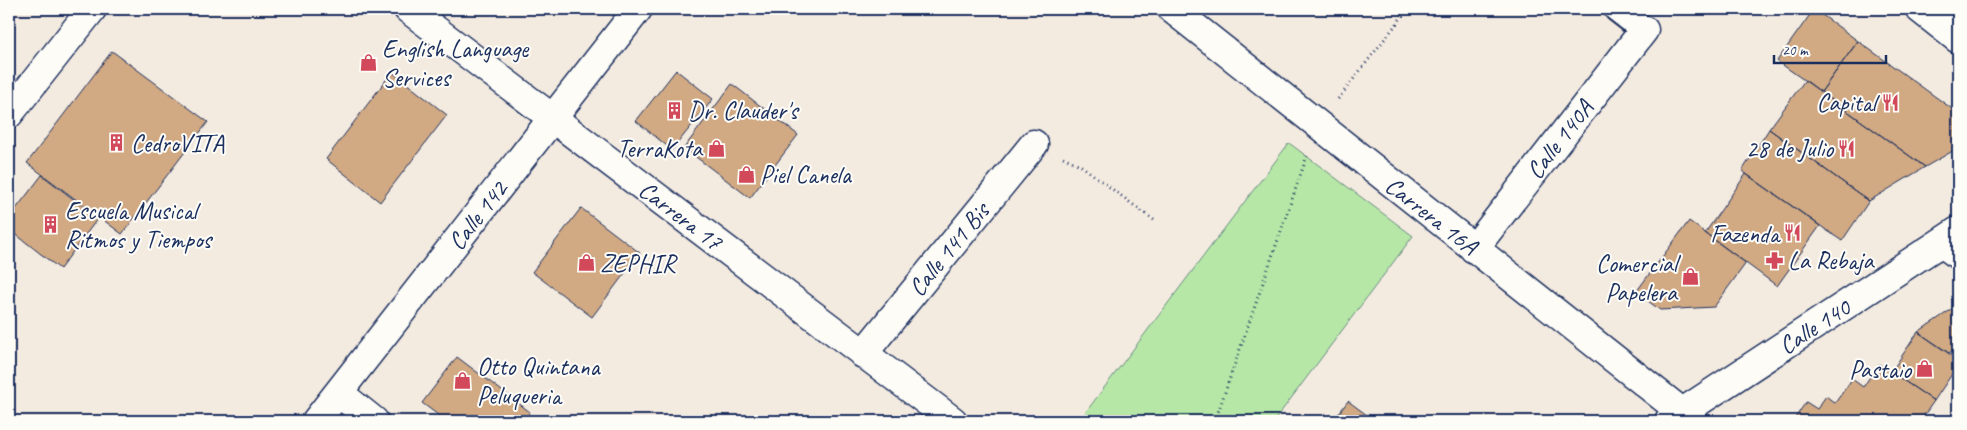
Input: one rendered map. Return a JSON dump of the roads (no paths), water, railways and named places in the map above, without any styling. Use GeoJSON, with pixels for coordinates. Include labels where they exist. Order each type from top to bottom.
{"type":"FeatureCollection","features":[{"type":"Feature","properties":{"kind":"street"},"geometry":{"type":"LineString","coordinates":[[9,114],[92,9]]}},
{"type":"Feature","properties":{"kind":"street","name":"Carrera 17"},"geometry":{"type":"LineString","coordinates":[[408,9],[953,421]]}},
{"type":"Feature","properties":{"kind":"street","name":"Calle 142"},"geometry":{"type":"LineString","coordinates":[[316,421],[638,9]]}},
{"type":"Feature","properties":{"kind":"street","name":"Carrera 16A"},"geometry":{"type":"LineString","coordinates":[[1172,9],[1474,249],[1681,418]]}},
{"type":"Feature","properties":{"kind":"street"},"geometry":{"type":"LineString","coordinates":[[1617,9],[1644,30]]}},
{"type":"Feature","properties":{"kind":"street"},"geometry":{"type":"LineString","coordinates":[[1920,9],[1958,39]]}},
{"type":"Feature","properties":{"kind":"street","name":"Calle 140A"},"geometry":{"type":"LineString","coordinates":[[1474,249],[1644,30]]}},
{"type":"Feature","properties":{"kind":"street","name":"Calle 141 Bis"},"geometry":{"type":"LineString","coordinates":[[863,354],[1034,144]]}},
{"type":"Feature","properties":{"kind":"street","name":"Calle 140"},"geometry":{"type":"LineString","coordinates":[[1681,418],[1947,238]]}},
{"type":"Feature","properties":{"kind":"street"},"geometry":{"type":"LineString","coordinates":[[339,393],[374,421]]}},
{"type":"Feature","properties":{"kind":"lane"},"geometry":{"type":"LineString","coordinates":[[1947,238],[1958,261]]}},
{"type":"Feature","properties":{"kind":"place","name":"English Language Services"},"geometry":{"type":"Point","coordinates":[368,62]}},
{"type":"Feature","properties":{"kind":"place","name":"Capital"},"geometry":{"type":"Point","coordinates":[1890,102]}},
{"type":"Feature","properties":{"kind":"place","name":"Dr. Clauder's"},"geometry":{"type":"Point","coordinates":[674,110]}},
{"type":"Feature","properties":{"kind":"place","name":"CedroVITA"},"geometry":{"type":"Point","coordinates":[117,143]}},
{"type":"Feature","properties":{"kind":"place","name":"TerraKota"},"geometry":{"type":"Point","coordinates":[716,148]}},
{"type":"Feature","properties":{"kind":"place","name":"28 de Julio"},"geometry":{"type":"Point","coordinates":[1847,148]}},
{"type":"Feature","properties":{"kind":"place","name":"Piel Canela"},"geometry":{"type":"Point","coordinates":[746,174]}},
{"type":"Feature","properties":{"kind":"place","name":"Escuela Musical Ritmos y Tiempos"},"geometry":{"type":"Point","coordinates":[51,224]}},
{"type":"Feature","properties":{"kind":"place","name":"Fazenda"},"geometry":{"type":"Point","coordinates":[1793,233]}},
{"type":"Feature","properties":{"kind":"place","name":"La Rebaja"},"geometry":{"type":"Point","coordinates":[1774,260]}},
{"type":"Feature","properties":{"kind":"place","name":"ZEPHIR"},"geometry":{"type":"Point","coordinates":[586,263]}},
{"type":"Feature","properties":{"kind":"place","name":"Comercial Papelera"},"geometry":{"type":"Point","coordinates":[1691,277]}},
{"type":"Feature","properties":{"kind":"place","name":"Pastaio"},"geometry":{"type":"Point","coordinates":[1925,369]}},
{"type":"Feature","properties":{"kind":"place","name":"Otto Quintana Peluqueria"},"geometry":{"type":"Point","coordinates":[463,380]}}]}
